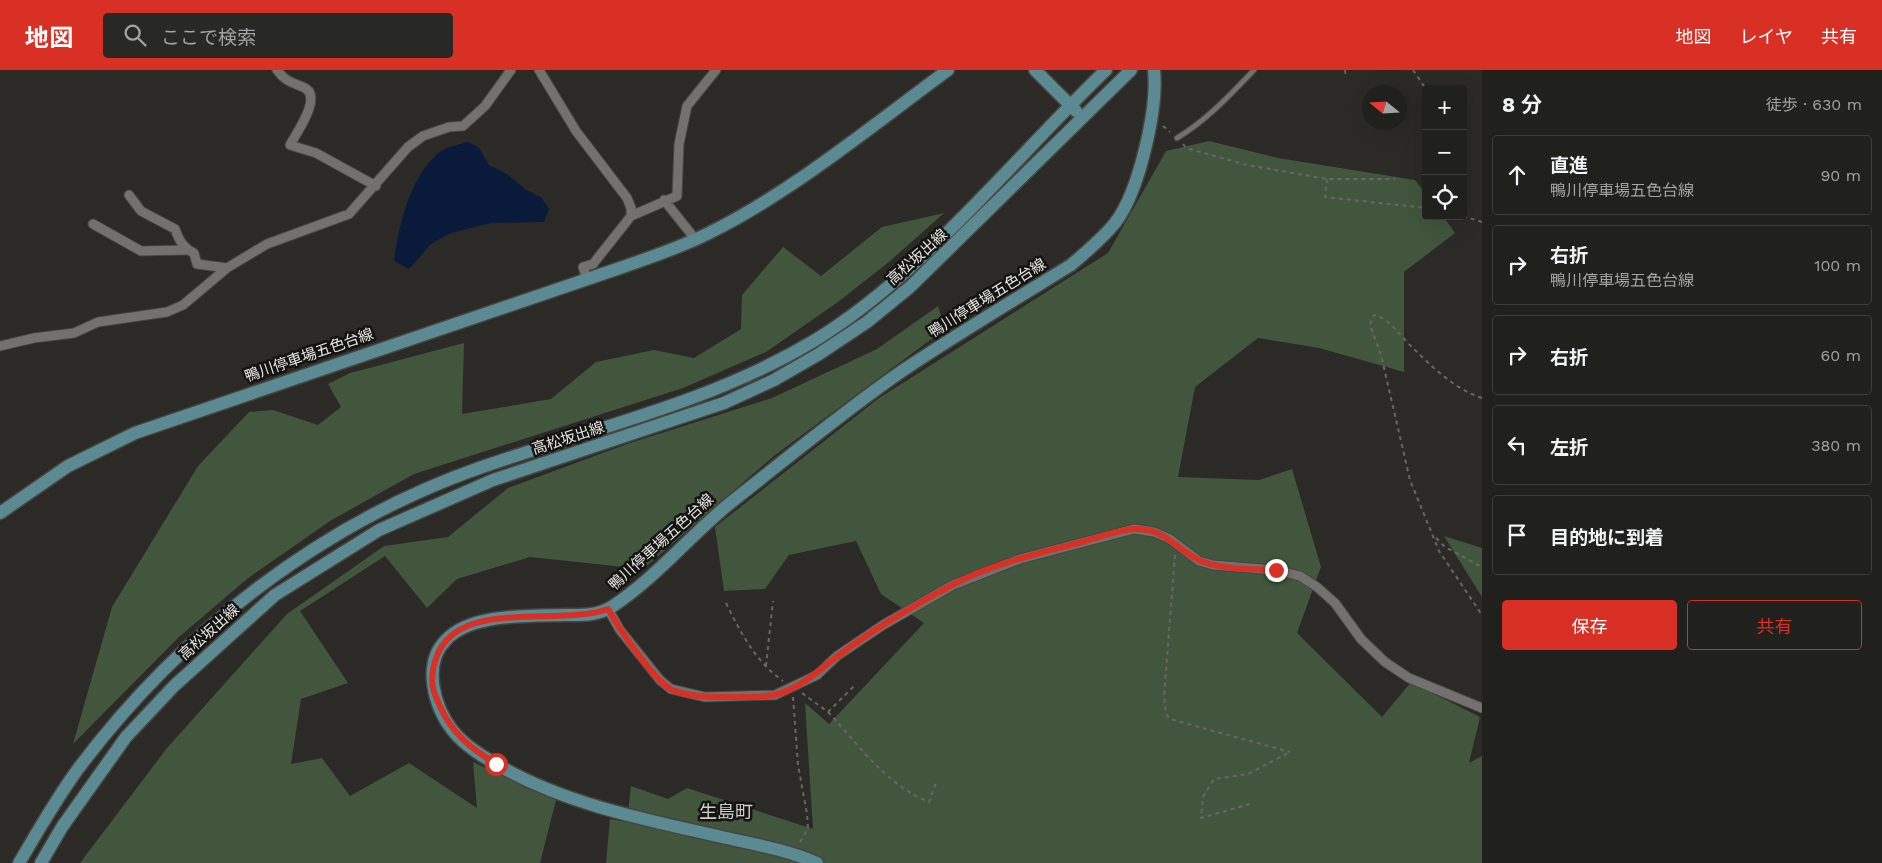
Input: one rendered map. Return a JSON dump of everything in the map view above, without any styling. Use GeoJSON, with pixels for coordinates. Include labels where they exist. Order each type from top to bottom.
{"type":"FeatureCollection","features":[{"type":"Feature","properties":{"kind":"main road","name":"鴨川停車場五色台線"},"geometry":{"type":"LineString","coordinates":[[0,513],[68,466],[134,433],[696,240],[749,212],[785,188],[948,70]]}},
{"type":"Feature","properties":{"kind":"main road"},"geometry":{"type":"LineString","coordinates":[[1035,70],[1084,118]]}},
{"type":"Feature","properties":{"kind":"main road","name":"高松坂出線"},"geometry":{"type":"LineString","coordinates":[[20,863],[72,779],[112,726],[159,675],[193,642],[264,582],[315,548],[422,488],[711,392],[813,341],[855,313],[899,277],[1106,70]]}},
{"type":"Feature","properties":{"kind":"main road","name":"高松坂出線"},"geometry":{"type":"LineString","coordinates":[[42,863],[62,827],[126,738],[174,686],[275,595],[378,530],[493,480],[724,403],[774,380],[819,354],[867,322],[910,286],[1131,70]]}},
{"type":"Feature","properties":{"kind":"main road","name":"鴨川停車場五色台線"},"geometry":{"type":"LineString","coordinates":[[818,863],[792,854],[605,808],[554,792],[496,764],[470,748],[452,730],[432,684],[433,668],[437,654],[443,642],[454,632],[466,626],[490,620],[595,614],[608,609],[656,570],[716,514],[832,423],[902,371],[1071,265],[1092,248],[1115,223],[1130,198],[1152,116],[1157,72]]}},
{"type":"Feature","properties":{"kind":"street"},"geometry":{"type":"LineString","coordinates":[[277,70],[293,85],[304,87],[311,94],[312,102],[290,145],[316,153],[376,186]]}},
{"type":"Feature","properties":{"kind":"street"},"geometry":{"type":"LineString","coordinates":[[0,346],[34,338],[74,333],[98,322],[167,312],[183,305],[195,297],[227,268],[267,244],[350,214],[408,147],[423,136],[449,127],[463,126],[484,106],[511,70]]}},
{"type":"Feature","properties":{"kind":"street"},"geometry":{"type":"LineString","coordinates":[[539,70],[576,131],[627,198],[631,208],[631,216]]}},
{"type":"Feature","properties":{"kind":"street"},"geometry":{"type":"LineString","coordinates":[[587,279],[583,267],[593,264],[631,216],[676,196],[679,144],[687,106],[716,70]]}},
{"type":"Feature","properties":{"kind":"street"},"geometry":{"type":"LineString","coordinates":[[129,195],[141,210],[175,229],[180,241],[187,250]]}},
{"type":"Feature","properties":{"kind":"street"},"geometry":{"type":"LineString","coordinates":[[664,200],[696,240]]}},
{"type":"Feature","properties":{"kind":"street"},"geometry":{"type":"LineString","coordinates":[[93,224],[140,251],[187,250],[194,253],[197,264],[227,268]]}},
{"type":"Feature","properties":{"kind":"street"},"geometry":{"type":"LineString","coordinates":[[608,609],[620,630],[660,680],[671,689],[705,697],[775,695],[817,675],[837,656],[884,625],[953,585],[1020,559],[1134,529],[1154,532],[1170,538],[1199,560],[1213,565],[1276,570],[1300,576],[1317,587],[1334,603],[1360,639],[1385,662],[1409,678],[1482,708]]}},
{"type":"Feature","properties":{"kind":"lane"},"geometry":{"type":"LineString","coordinates":[[1177,138],[1196,127],[1216,110],[1254,70]]}},
{"type":"Feature","properties":{"kind":"path"},"geometry":{"type":"LineString","coordinates":[[1345,70],[1346,78]]}},
{"type":"Feature","properties":{"kind":"path"},"geometry":{"type":"LineString","coordinates":[[1413,70],[1423,85]]}},
{"type":"Feature","properties":{"kind":"path"},"geometry":{"type":"LineString","coordinates":[[1152,116],[1186,148],[1247,165],[1327,179],[1395,179]]}},
{"type":"Feature","properties":{"kind":"path"},"geometry":{"type":"LineString","coordinates":[[1327,179],[1325,196],[1422,208]]}},
{"type":"Feature","properties":{"kind":"path"},"geometry":{"type":"LineString","coordinates":[[1467,217],[1482,222]]}},
{"type":"Feature","properties":{"kind":"path"},"geometry":{"type":"LineString","coordinates":[[1482,398],[1457,386],[1441,373],[1413,349],[1384,318],[1372,317],[1370,325],[1381,355],[1410,480],[1439,551],[1482,615]]}},
{"type":"Feature","properties":{"kind":"path"},"geometry":{"type":"LineString","coordinates":[[1434,537],[1445,547],[1482,568]]}},
{"type":"Feature","properties":{"kind":"path"},"geometry":{"type":"LineString","coordinates":[[1176,544],[1164,696],[1166,714],[1170,719],[1290,752],[1248,774],[1214,779],[1203,797],[1201,818],[1250,804]]}},
{"type":"Feature","properties":{"kind":"path"},"geometry":{"type":"LineString","coordinates":[[766,666],[773,601]]}},
{"type":"Feature","properties":{"kind":"path"},"geometry":{"type":"LineString","coordinates":[[726,603],[743,639],[766,666],[792,688],[828,712],[874,764],[919,798],[929,802],[937,780]]}},
{"type":"Feature","properties":{"kind":"path"},"geometry":{"type":"LineString","coordinates":[[828,712],[855,685]]}},
{"type":"Feature","properties":{"kind":"path"},"geometry":{"type":"LineString","coordinates":[[792,688],[798,765],[808,828],[792,854]]}},
{"type":"Feature","properties":{"kind":"green space"},"geometry":{"type":"Polygon","coordinates":[[[1209,141],[1278,158],[1415,180],[1422,189],[1422,220],[1446,220],[1455,233],[1404,272],[1404,372],[1319,348],[1258,338],[1195,387],[1178,477],[1259,480],[1292,469],[1321,567],[1297,633],[1382,717],[1411,682],[1480,717],[1469,763],[1482,756],[1482,863],[606,863],[610,819],[627,822],[631,786],[668,799],[687,788],[813,829],[805,703],[829,724],[924,623],[881,594],[856,541],[789,555],[765,589],[724,591],[715,527],[879,398],[1108,253],[1166,151],[1209,141]]]}},
{"type":"Feature","properties":{"kind":"green space"},"geometry":{"type":"Polygon","coordinates":[[[944,213],[889,262],[838,302],[766,352],[683,388],[414,474],[330,521],[247,579],[179,637],[73,744],[112,607],[198,466],[249,412],[273,410],[318,425],[341,407],[328,384],[350,373],[464,343],[462,414],[551,399],[596,362],[654,350],[694,358],[741,329],[742,295],[783,247],[821,276],[882,227],[944,213]]]}},
{"type":"Feature","properties":{"kind":"green space"},"geometry":{"type":"Polygon","coordinates":[[[938,306],[945,329],[775,455],[643,569],[530,557],[457,579],[427,608],[385,556],[300,611],[348,683],[301,699],[291,764],[322,758],[350,796],[409,763],[477,808],[473,762],[556,800],[540,863],[80,863],[167,748],[287,614],[384,546],[448,537],[508,488],[627,444],[772,398],[877,349],[938,306]]]}},
{"type":"Feature","properties":{"kind":"green space"},"geometry":{"type":"Polygon","coordinates":[[[1444,536],[1482,548],[1482,597],[1444,536]]]}},
{"type":"Feature","properties":{"kind":"water"},"geometry":{"type":"Polygon","coordinates":[[[468,142],[479,148],[489,165],[507,174],[526,190],[541,197],[549,209],[544,222],[491,223],[451,233],[431,244],[409,269],[394,261],[402,218],[419,177],[439,152],[468,142]]]}},
{"type":"Feature","properties":{"kind":"district","name":"生島町"},"geometry":{"type":"Point","coordinates":[726,811]}},
{"type":"Feature","properties":{"kind":"route"},"geometry":{"type":"LineString","coordinates":[[496,764],[470,748],[452,730],[435,696],[432,684],[433,668],[443,642],[454,632],[481,622],[536,616],[595,614],[608,609],[620,630],[660,680],[671,689],[705,697],[755,697],[775,695],[817,675],[837,656],[884,625],[953,585],[1020,559],[1111,534],[1134,529],[1154,532],[1170,538],[1199,560],[1213,565],[1276,570]]}}]}
